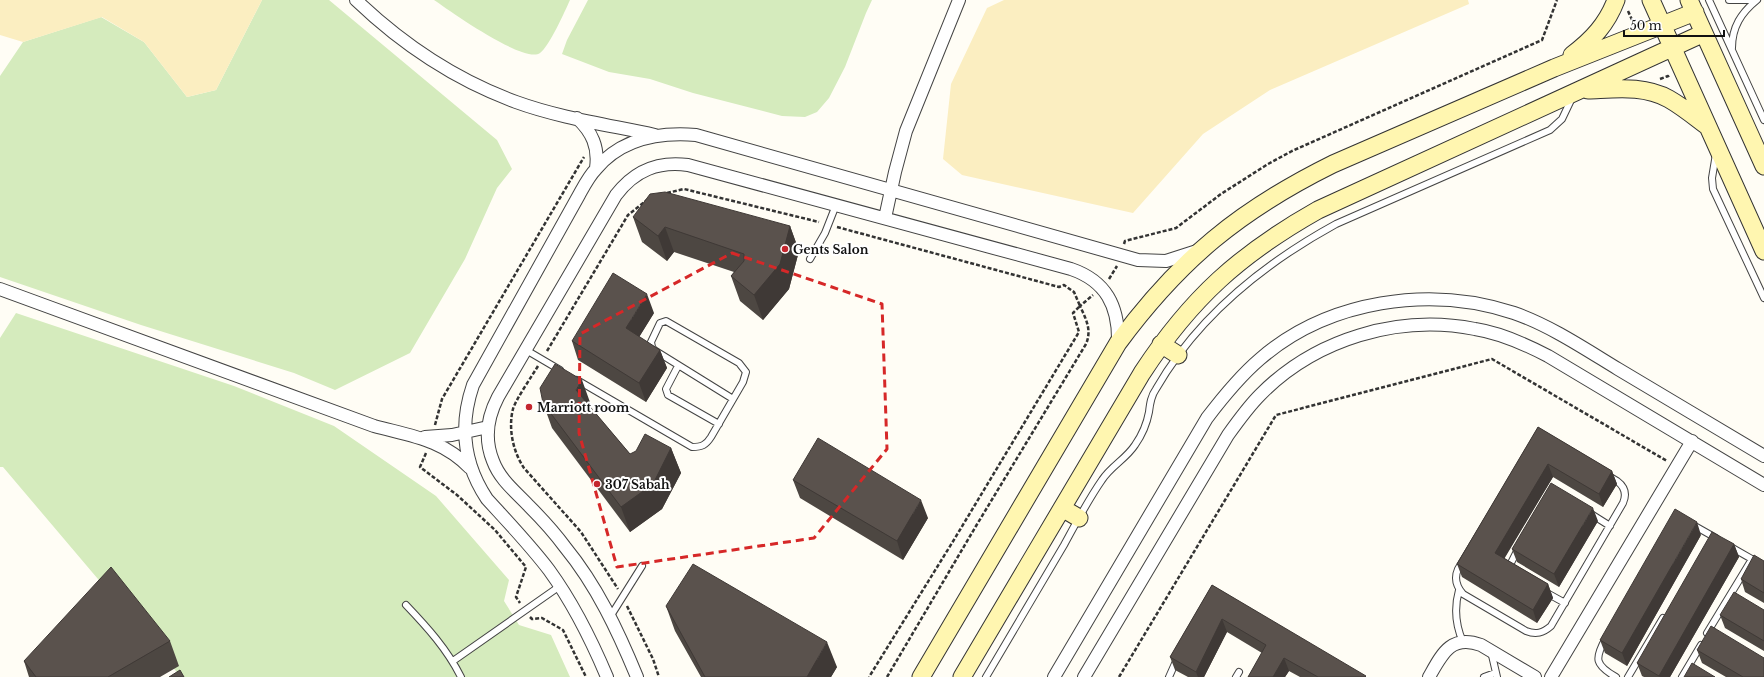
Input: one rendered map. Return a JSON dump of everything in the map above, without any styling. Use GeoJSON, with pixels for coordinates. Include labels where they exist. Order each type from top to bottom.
{"type":"FeatureCollection","features":[{"type":"Feature","properties":{"kind":"street"},"geometry":{"type":"LineString","coordinates":[[356,0],[408,44],[460,77],[517,102],[577,118],[658,136]]}},
{"type":"Feature","properties":{"kind":"street"},"geometry":{"type":"LineString","coordinates":[[1554,68],[1598,32],[1611,13],[1616,0]]}},
{"type":"Feature","properties":{"kind":"street"},"geometry":{"type":"LineString","coordinates":[[1651,0],[1764,251]]}},
{"type":"Feature","properties":{"kind":"street"},"geometry":{"type":"LineString","coordinates":[[885,218],[900,151],[906,132],[957,2]]}},
{"type":"Feature","properties":{"kind":"street"},"geometry":{"type":"LineString","coordinates":[[921,677],[1118,343],[1157,294],[1200,250],[1244,215],[1298,182],[1333,164],[1554,68],[1662,25],[1692,6],[1764,166]]}},
{"type":"Feature","properties":{"kind":"street"},"geometry":{"type":"LineString","coordinates":[[962,677],[1142,373],[1161,344],[1183,317],[1226,272],[1259,246],[1318,210],[1704,33]]}},
{"type":"Feature","properties":{"kind":"street"},"geometry":{"type":"LineString","coordinates":[[1577,91],[1631,88],[1651,92],[1670,99],[1708,127]]}},
{"type":"Feature","properties":{"kind":"street"},"geometry":{"type":"LineString","coordinates":[[577,118],[584,125],[595,143],[597,151],[596,168]]}},
{"type":"Feature","properties":{"kind":"street"},"geometry":{"type":"LineString","coordinates":[[607,677],[588,633],[560,586],[537,555],[487,499],[471,469],[466,451],[464,433],[468,401],[473,385],[579,195],[596,168],[608,158],[628,145],[658,136],[678,134],[696,136],[1138,260],[1157,262],[1176,259],[1200,250]]}},
{"type":"Feature","properties":{"kind":"street"},"geometry":{"type":"LineString","coordinates":[[637,677],[610,617],[587,577],[548,526],[499,474],[489,450],[488,427],[493,406],[616,195],[624,184],[635,175],[647,168],[660,164],[674,163],[688,165],[1070,269],[1090,278],[1102,287],[1113,305],[1117,318],[1118,343]]}},
{"type":"Feature","properties":{"kind":"street"},"geometry":{"type":"LineString","coordinates":[[0,289],[374,426],[431,439],[488,427]]}},
{"type":"Feature","properties":{"kind":"street"},"geometry":{"type":"LineString","coordinates":[[1054,677],[1207,418],[1223,397],[1260,358],[1282,343],[1305,329],[1355,309],[1381,303],[1435,299],[1462,301],[1488,306],[1514,314],[1563,336],[1764,456]]}},
{"type":"Feature","properties":{"kind":"street"},"geometry":{"type":"LineString","coordinates":[[1084,677],[1228,435],[1243,414],[1260,394],[1280,377],[1306,359],[1347,339],[1372,331],[1398,326],[1424,324],[1450,325],[1501,335],[1525,344],[1548,356],[1764,484]]}},
{"type":"Feature","properties":{"kind":"street"},"geometry":{"type":"LineString","coordinates":[[1161,344],[1178,355]]}},
{"type":"Feature","properties":{"kind":"street"},"geometry":{"type":"LineString","coordinates":[[431,439],[451,451],[471,469]]}},
{"type":"Feature","properties":{"kind":"street"},"geometry":{"type":"LineString","coordinates":[[1551,677],[1692,441]]}},
{"type":"Feature","properties":{"kind":"street"},"geometry":{"type":"LineString","coordinates":[[1062,508],[1079,518]]}},
{"type":"Feature","properties":{"kind":"street"},"geometry":{"type":"LineString","coordinates":[[1429,677],[1445,651],[1453,645],[1462,642],[1472,642],[1491,651],[1535,677]]}},
{"type":"Feature","properties":{"kind":"lane"},"geometry":{"type":"LineString","coordinates":[[1709,0],[1764,120]]}},
{"type":"Feature","properties":{"kind":"lane"},"geometry":{"type":"LineString","coordinates":[[1729,0],[1757,0]]}},
{"type":"Feature","properties":{"kind":"lane"},"geometry":{"type":"LineString","coordinates":[[1732,49],[1733,34],[1739,19],[1757,0]]}},
{"type":"Feature","properties":{"kind":"lane"},"geometry":{"type":"LineString","coordinates":[[986,677],[1104,477],[1135,446],[1146,424],[1150,404],[1155,390],[1178,355],[1200,328],[1224,303],[1277,259],[1336,224],[1550,130],[1562,119],[1577,91]]}},
{"type":"Feature","properties":{"kind":"lane"},"geometry":{"type":"LineString","coordinates":[[1718,149],[1712,178],[1713,189],[1764,298]]}},
{"type":"Feature","properties":{"kind":"lane"},"geometry":{"type":"LineString","coordinates":[[810,259],[829,225],[836,205]]}},
{"type":"Feature","properties":{"kind":"lane"},"geometry":{"type":"LineString","coordinates":[[526,350],[692,447],[700,447],[707,444],[746,377],[746,372],[744,367],[670,322],[663,321],[660,323],[653,338],[652,347],[654,350],[733,399]]}},
{"type":"Feature","properties":{"kind":"lane"},"geometry":{"type":"LineString","coordinates":[[678,366],[666,389],[668,395],[719,424]]}},
{"type":"Feature","properties":{"kind":"lane"},"geometry":{"type":"LineString","coordinates":[[1544,440],[1552,442],[1622,484],[1625,499],[1610,526],[1565,603],[1547,630],[1536,634],[1531,633],[1463,594],[1459,590],[1455,579],[1458,568],[1532,446],[1539,441],[1544,440]]}},
{"type":"Feature","properties":{"kind":"lane"},"geometry":{"type":"LineString","coordinates":[[1586,511],[1610,526]]}},
{"type":"Feature","properties":{"kind":"lane"},"geometry":{"type":"LineString","coordinates":[[1685,521],[1719,540]]}},
{"type":"Feature","properties":{"kind":"lane"},"geometry":{"type":"LineString","coordinates":[[1708,543],[1712,536]]}},
{"type":"Feature","properties":{"kind":"lane"},"geometry":{"type":"LineString","coordinates":[[1726,544],[1764,566]]}},
{"type":"Feature","properties":{"kind":"lane"},"geometry":{"type":"LineString","coordinates":[[1514,574],[1511,567],[1511,562],[1520,546]]}},
{"type":"Feature","properties":{"kind":"lane"},"geometry":{"type":"LineString","coordinates":[[1682,677],[1709,631],[1732,600],[1752,559]]}},
{"type":"Feature","properties":{"kind":"lane"},"geometry":{"type":"LineString","coordinates":[[610,617],[642,566]]}},
{"type":"Feature","properties":{"kind":"lane"},"geometry":{"type":"LineString","coordinates":[[453,661],[560,586]]}},
{"type":"Feature","properties":{"kind":"lane"},"geometry":{"type":"LineString","coordinates":[[1537,588],[1565,603]]}},
{"type":"Feature","properties":{"kind":"lane"},"geometry":{"type":"LineString","coordinates":[[1459,590],[1455,609],[1462,642]]}},
{"type":"Feature","properties":{"kind":"lane"},"geometry":{"type":"LineString","coordinates":[[406,605],[431,630],[453,661],[461,677]]}},
{"type":"Feature","properties":{"kind":"lane"},"geometry":{"type":"LineString","coordinates":[[1628,677],[1668,610]]}},
{"type":"Feature","properties":{"kind":"lane"},"geometry":{"type":"LineString","coordinates":[[1611,630],[1599,650],[1598,660],[1602,669],[1616,677]]}},
{"type":"Feature","properties":{"kind":"lane"},"geometry":{"type":"LineString","coordinates":[[1709,631],[1716,635]]}},
{"type":"Feature","properties":{"kind":"lane"},"geometry":{"type":"LineString","coordinates":[[1169,677],[1181,651]]}},
{"type":"Feature","properties":{"kind":"lane"},"geometry":{"type":"LineString","coordinates":[[1484,677],[1496,675],[1491,651]]}},
{"type":"Feature","properties":{"kind":"lane"},"geometry":{"type":"LineString","coordinates":[[1688,666],[1695,669]]}},
{"type":"Feature","properties":{"kind":"path"},"geometry":{"type":"LineString","coordinates":[[870,677],[1079,332],[1073,313],[1102,287],[1113,272],[1122,255],[1125,241],[1176,228],[1226,190],[1292,151],[1542,40],[1557,0]]}},
{"type":"Feature","properties":{"kind":"path"},"geometry":{"type":"LineString","coordinates":[[586,677],[563,630],[542,618],[532,619],[516,597],[526,567],[495,530],[457,495],[420,466],[431,439],[442,399],[576,170],[595,143]]}},
{"type":"Feature","properties":{"kind":"path"},"geometry":{"type":"LineString","coordinates":[[663,194],[684,189],[829,225],[1059,287],[1064,285],[1074,292],[1089,328],[1086,344],[887,677]]}},
{"type":"Feature","properties":{"kind":"path"},"geometry":{"type":"LineString","coordinates":[[649,198],[628,215],[513,409],[512,436],[518,458],[524,468],[581,532],[623,597],[659,677]]}},
{"type":"Feature","properties":{"kind":"path"},"geometry":{"type":"LineString","coordinates":[[1119,677],[1276,415],[1492,359],[1677,466]]}},
{"type":"Feature","properties":{"kind":"highlighted area"},"geometry":{"type":"Polygon","coordinates":[[[732,253],[882,304],[887,449],[814,538],[617,567],[579,433],[580,334],[732,253]]]}},
{"type":"Feature","properties":{"kind":"green space"},"geometry":{"type":"Polygon","coordinates":[[[262,0],[329,0],[497,140],[512,169],[497,188],[465,259],[410,353],[335,390],[294,373],[141,325],[0,277],[0,76],[23,42],[101,17],[144,42],[187,97],[216,90],[262,0]]]}},
{"type":"Feature","properties":{"kind":"green space"},"geometry":{"type":"Polygon","coordinates":[[[434,0],[570,0],[548,44],[540,53],[532,54],[519,51],[487,35],[434,0]]]}},
{"type":"Feature","properties":{"kind":"green space"},"geometry":{"type":"Polygon","coordinates":[[[588,0],[872,0],[845,67],[829,98],[817,112],[805,117],[782,116],[693,93],[650,79],[609,72],[562,54],[567,40],[588,0]]]}},
{"type":"Feature","properties":{"kind":"green space"},"geometry":{"type":"Polygon","coordinates":[[[16,313],[234,386],[334,426],[436,496],[509,580],[504,601],[519,625],[551,635],[570,677],[181,677],[3,467],[0,467],[0,338],[16,313]]]}},
{"type":"Feature","properties":{"kind":"sand"},"geometry":{"type":"Polygon","coordinates":[[[0,0],[262,0],[216,90],[187,97],[144,42],[102,17],[23,42],[0,35],[0,0]]]}},
{"type":"Feature","properties":{"kind":"sand"},"geometry":{"type":"Polygon","coordinates":[[[1004,0],[1468,0],[1469,4],[1270,90],[1203,134],[1133,213],[962,175],[943,159],[951,84],[987,8],[1004,0]]]}},
{"type":"Feature","properties":{"kind":"building"},"geometry":{"type":"Polygon","coordinates":[[[665,192],[790,226],[780,264],[754,295],[731,276],[744,261],[744,254],[665,227],[658,236],[633,217],[650,194],[665,192]]]}},
{"type":"Feature","properties":{"kind":"building"},"geometry":{"type":"Polygon","coordinates":[[[613,273],[647,294],[626,328],[660,350],[639,383],[572,341],[613,273]]]}},
{"type":"Feature","properties":{"kind":"building"},"geometry":{"type":"Polygon","coordinates":[[[555,364],[582,380],[576,390],[630,454],[636,451],[645,434],[671,448],[653,484],[621,507],[543,403],[540,388],[555,364]]]}},
{"type":"Feature","properties":{"kind":"building"},"geometry":{"type":"Polygon","coordinates":[[[1538,427],[1612,471],[1599,494],[1548,464],[1495,553],[1548,584],[1533,610],[1457,564],[1538,427]]]}},
{"type":"Feature","properties":{"kind":"building"},"geometry":{"type":"Polygon","coordinates":[[[818,438],[921,500],[897,541],[793,480],[818,438]]]}},
{"type":"Feature","properties":{"kind":"building"},"geometry":{"type":"Polygon","coordinates":[[[1551,483],[1593,508],[1554,574],[1512,549],[1551,483]]]}},
{"type":"Feature","properties":{"kind":"building"},"geometry":{"type":"Polygon","coordinates":[[[1675,509],[1697,522],[1622,653],[1600,640],[1675,509]]]}},
{"type":"Feature","properties":{"kind":"building"},"geometry":{"type":"Polygon","coordinates":[[[1712,532],[1734,544],[1659,676],[1637,663],[1712,532]]]}},
{"type":"Feature","properties":{"kind":"building"},"geometry":{"type":"Polygon","coordinates":[[[1754,555],[1764,561],[1764,593],[1741,579],[1754,555]]]}},
{"type":"Feature","properties":{"kind":"building"},"geometry":{"type":"Polygon","coordinates":[[[693,564],[827,642],[807,677],[705,677],[666,606],[693,564]]]}},
{"type":"Feature","properties":{"kind":"building"},"geometry":{"type":"Polygon","coordinates":[[[111,567],[170,641],[108,677],[36,677],[24,661],[111,567]]]}},
{"type":"Feature","properties":{"kind":"building"},"geometry":{"type":"Polygon","coordinates":[[[1212,585],[1366,676],[1318,677],[1284,658],[1273,677],[1248,677],[1266,645],[1222,619],[1196,672],[1170,657],[1212,585]]]}},
{"type":"Feature","properties":{"kind":"building"},"geometry":{"type":"Polygon","coordinates":[[[1734,592],[1764,610],[1764,641],[1720,615],[1734,592]]]}},
{"type":"Feature","properties":{"kind":"building"},"geometry":{"type":"Polygon","coordinates":[[[1711,626],[1764,658],[1764,677],[1743,677],[1697,650],[1711,626]]]}},
{"type":"Feature","properties":{"kind":"building"},"geometry":{"type":"Polygon","coordinates":[[[1692,663],[1715,677],[1684,677],[1692,663]]]}},
{"type":"Feature","properties":{"kind":"building"},"geometry":{"type":"Polygon","coordinates":[[[180,670],[184,677],[169,677],[180,670]]]}},
{"type":"Feature","properties":{"kind":"place","name":"Gents Salon"},"geometry":{"type":"Point","coordinates":[785,249]}},
{"type":"Feature","properties":{"kind":"place","name":"Marriott room"},"geometry":{"type":"Point","coordinates":[529,407]}},
{"type":"Feature","properties":{"kind":"place","name":"307 Sabah"},"geometry":{"type":"Point","coordinates":[597,484]}}]}
